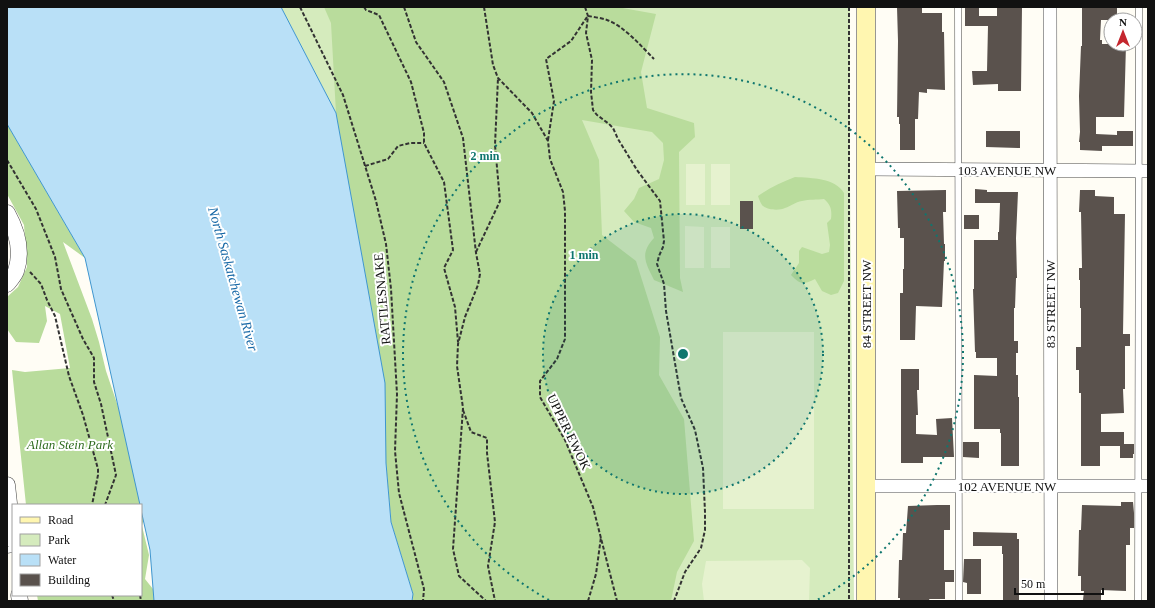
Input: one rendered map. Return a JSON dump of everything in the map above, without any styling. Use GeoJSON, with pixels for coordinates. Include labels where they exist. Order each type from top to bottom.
{"type":"FeatureCollection","features":[{"type":"Feature","properties":{"kind":"main road","name":"84 STREET NW"},"geometry":{"type":"LineString","coordinates":[[866,7],[866,601]]}},
{"type":"Feature","properties":{"kind":"street","name":"83 STREET NW"},"geometry":{"type":"LineString","coordinates":[[1050,7],[1051,601]]}},
{"type":"Feature","properties":{"kind":"street","name":"103 AVENUE NW"},"geometry":{"type":"LineString","coordinates":[[866,169],[1144,171]]}},
{"type":"Feature","properties":{"kind":"street"},"geometry":{"type":"LineString","coordinates":[[7,213],[18,235],[18,260],[16,272],[7,284]]}},
{"type":"Feature","properties":{"kind":"street"},"geometry":{"type":"LineString","coordinates":[[7,485],[12,531]]}},
{"type":"Feature","properties":{"kind":"street","name":"102 AVENUE NW"},"geometry":{"type":"LineString","coordinates":[[866,486],[1143,486]]}},
{"type":"Feature","properties":{"kind":"lane"},"geometry":{"type":"LineString","coordinates":[[958,7],[959,601]]}},
{"type":"Feature","properties":{"kind":"lane"},"geometry":{"type":"LineString","coordinates":[[1138,601],[1143,486],[1144,171],[1139,7]]}},
{"type":"Feature","properties":{"kind":"path","name":"RATTLESNAKE"},"geometry":{"type":"LineString","coordinates":[[300,7],[343,95],[376,201],[386,244],[391,289],[397,394],[395,451],[399,493],[424,589],[423,601]]}},
{"type":"Feature","properties":{"kind":"path"},"geometry":{"type":"LineString","coordinates":[[364,7],[366,10],[379,15],[411,82],[424,132],[424,143],[444,182],[453,250],[444,268],[455,307],[458,344],[457,366],[462,408],[453,549],[459,576],[486,601]]}},
{"type":"Feature","properties":{"kind":"path"},"geometry":{"type":"LineString","coordinates":[[404,7],[416,42],[444,82],[464,138],[476,253],[480,274],[478,285],[465,317],[458,344]]}},
{"type":"Feature","properties":{"kind":"path","name":"UPPER EWOK"},"geometry":{"type":"LineString","coordinates":[[484,7],[493,65],[498,78],[532,113],[548,141],[550,159],[563,192],[566,210],[566,339],[558,359],[540,381],[540,397],[565,440],[594,507],[617,601]]}},
{"type":"Feature","properties":{"kind":"path"},"geometry":{"type":"LineString","coordinates":[[585,7],[588,16],[586,33],[592,60],[591,92],[594,110],[596,115],[613,128],[637,170],[660,201],[664,241],[657,264],[664,284],[666,311],[681,398],[696,430],[703,468],[705,512],[704,539],[701,548],[685,572],[674,601]]}},
{"type":"Feature","properties":{"kind":"path"},"geometry":{"type":"LineString","coordinates":[[849,7],[849,601]]}},
{"type":"Feature","properties":{"kind":"path"},"geometry":{"type":"LineString","coordinates":[[588,16],[614,23],[635,40],[654,59]]}},
{"type":"Feature","properties":{"kind":"path"},"geometry":{"type":"LineString","coordinates":[[548,141],[554,101],[546,59],[571,41],[588,16]]}},
{"type":"Feature","properties":{"kind":"path"},"geometry":{"type":"LineString","coordinates":[[476,253],[500,201],[495,145],[498,78]]}},
{"type":"Feature","properties":{"kind":"path"},"geometry":{"type":"LineString","coordinates":[[365,166],[388,159],[398,146],[410,143],[424,143]]}},
{"type":"Feature","properties":{"kind":"path"},"geometry":{"type":"LineString","coordinates":[[7,160],[36,209],[55,257],[61,289],[83,339],[94,358],[94,382],[101,404],[116,475],[105,504]]}},
{"type":"Feature","properties":{"kind":"path"},"geometry":{"type":"LineString","coordinates":[[18,260],[41,284],[55,316],[69,376],[83,415],[98,469],[92,504]]}},
{"type":"Feature","properties":{"kind":"path"},"geometry":{"type":"LineString","coordinates":[[462,408],[471,432],[487,438],[487,453],[495,522],[488,566],[495,601]]}},
{"type":"Feature","properties":{"kind":"path"},"geometry":{"type":"LineString","coordinates":[[588,601],[596,574],[601,536]]}},
{"type":"Feature","properties":{"kind":"green space"},"geometry":{"type":"Polygon","coordinates":[[[281,7],[850,7],[850,186],[854,601],[412,601],[413,594],[386,463],[336,113],[281,7]]]}},
{"type":"Feature","properties":{"kind":"green space"},"geometry":{"type":"Polygon","coordinates":[[[324,7],[617,7],[656,14],[641,72],[647,108],[694,123],[695,137],[679,152],[680,278],[683,292],[654,280],[645,259],[645,254],[649,244],[654,238],[651,228],[634,222],[624,211],[634,199],[639,188],[659,179],[664,160],[663,143],[652,132],[582,120],[599,160],[602,235],[636,261],[660,337],[659,375],[684,419],[694,541],[677,572],[671,601],[412,601],[413,594],[391,522],[386,463],[336,113],[331,23],[324,7]]]}},
{"type":"Feature","properties":{"kind":"green space","name":"Allan Stein Park"},"geometry":{"type":"Polygon","coordinates":[[[7,124],[85,258],[63,242],[92,319],[106,371],[127,433],[141,504],[26,504],[12,370],[25,372],[70,368],[60,314],[45,306],[47,321],[39,343],[16,342],[7,329],[7,297],[18,287],[27,267],[24,225],[7,194],[7,124]]]}},
{"type":"Feature","properties":{"kind":"green space"},"geometry":{"type":"Polygon","coordinates":[[[686,164],[705,164],[705,205],[686,205],[686,164]]]}},
{"type":"Feature","properties":{"kind":"green space"},"geometry":{"type":"Polygon","coordinates":[[[711,164],[730,164],[730,205],[711,205],[711,164]]]}},
{"type":"Feature","properties":{"kind":"green space"},"geometry":{"type":"Polygon","coordinates":[[[795,177],[829,182],[835,184],[844,193],[844,281],[838,293],[831,295],[822,291],[815,279],[802,283],[797,281],[791,275],[799,263],[799,251],[802,247],[822,254],[829,252],[830,245],[827,223],[831,219],[831,213],[828,203],[824,199],[807,200],[797,202],[779,210],[773,210],[764,207],[759,199],[758,196],[762,193],[795,177]]]}},
{"type":"Feature","properties":{"kind":"green space"},"geometry":{"type":"Polygon","coordinates":[[[685,226],[704,227],[704,268],[685,268],[685,226]]]}},
{"type":"Feature","properties":{"kind":"green space"},"geometry":{"type":"Polygon","coordinates":[[[711,227],[730,227],[730,268],[711,268],[711,227]]]}},
{"type":"Feature","properties":{"kind":"green space"},"geometry":{"type":"Polygon","coordinates":[[[723,332],[814,332],[814,509],[723,509],[723,332]]]}},
{"type":"Feature","properties":{"kind":"green space","name":"Allan Stein Park"},"geometry":{"type":"Polygon","coordinates":[[[142,507],[144,517],[142,526],[142,507]]]}},
{"type":"Feature","properties":{"kind":"green space","name":"Allan Stein Park"},"geometry":{"type":"Polygon","coordinates":[[[142,526],[149,555],[145,579],[153,589],[156,601],[38,601],[37,596],[142,596],[142,526]]]}},
{"type":"Feature","properties":{"kind":"green space"},"geometry":{"type":"Polygon","coordinates":[[[802,560],[810,568],[809,601],[704,601],[702,584],[706,561],[802,560]]]}},
{"type":"Feature","properties":{"kind":"water","name":"North Saskatchewan River"},"geometry":{"type":"Polygon","coordinates":[[[7,7],[281,7],[336,113],[385,383],[386,463],[391,522],[413,594],[412,601],[154,601],[150,550],[142,514],[142,504],[140,504],[85,258],[7,124],[7,7]]]}},
{"type":"Feature","properties":{"kind":"building"},"geometry":{"type":"Polygon","coordinates":[[[897,7],[922,7],[922,13],[942,13],[942,32],[944,32],[945,90],[927,89],[927,93],[919,92],[918,119],[915,119],[915,150],[900,150],[900,124],[899,117],[897,117],[897,7]]]}},
{"type":"Feature","properties":{"kind":"building"},"geometry":{"type":"Polygon","coordinates":[[[997,7],[1022,7],[1021,91],[998,91],[998,84],[973,85],[972,71],[987,71],[988,26],[965,26],[965,8],[979,8],[979,16],[997,16],[997,7]]]}},
{"type":"Feature","properties":{"kind":"building"},"geometry":{"type":"Polygon","coordinates":[[[1082,7],[1117,7],[1117,12],[1103,12],[1100,40],[1102,40],[1103,44],[1103,52],[1126,52],[1124,117],[1096,117],[1096,134],[1117,135],[1117,131],[1133,131],[1133,146],[1102,146],[1102,151],[1080,150],[1079,96],[1082,46],[1082,7]]]}},
{"type":"Feature","properties":{"kind":"building"},"geometry":{"type":"Polygon","coordinates":[[[986,131],[1020,131],[1020,148],[986,147],[986,131]]]}},
{"type":"Feature","properties":{"kind":"building"},"geometry":{"type":"Polygon","coordinates":[[[975,189],[987,190],[987,192],[1018,192],[1016,238],[1017,278],[1014,308],[1014,341],[1018,341],[1018,353],[1016,353],[1016,375],[1018,375],[1019,397],[1019,466],[1001,466],[1000,429],[974,429],[974,375],[997,376],[997,358],[976,358],[973,289],[974,240],[998,240],[1000,203],[975,203],[975,189]]]}},
{"type":"Feature","properties":{"kind":"building"},"geometry":{"type":"Polygon","coordinates":[[[946,190],[946,212],[943,212],[945,261],[942,307],[916,306],[915,340],[900,340],[900,293],[903,293],[904,238],[900,238],[900,228],[898,228],[897,191],[946,190]]]}},
{"type":"Feature","properties":{"kind":"building"},"geometry":{"type":"Polygon","coordinates":[[[1080,190],[1095,190],[1095,196],[1114,197],[1114,214],[1125,214],[1123,334],[1130,334],[1130,346],[1125,346],[1125,389],[1123,389],[1124,413],[1101,414],[1101,432],[1124,432],[1124,444],[1134,444],[1134,454],[1133,458],[1120,458],[1120,446],[1100,446],[1100,466],[1081,466],[1081,393],[1079,393],[1079,370],[1076,370],[1076,347],[1081,347],[1079,280],[1079,268],[1082,268],[1081,212],[1079,212],[1080,190]]]}},
{"type":"Feature","properties":{"kind":"building"},"geometry":{"type":"Polygon","coordinates":[[[740,201],[753,201],[753,229],[740,229],[740,201]]]}},
{"type":"Feature","properties":{"kind":"building"},"geometry":{"type":"Polygon","coordinates":[[[964,215],[979,215],[979,229],[964,229],[964,215]]]}},
{"type":"Feature","properties":{"kind":"building"},"geometry":{"type":"Polygon","coordinates":[[[901,369],[919,369],[916,434],[937,435],[936,419],[952,418],[954,457],[923,457],[923,463],[901,463],[901,369]]]}},
{"type":"Feature","properties":{"kind":"building"},"geometry":{"type":"Polygon","coordinates":[[[963,442],[979,442],[979,458],[963,457],[963,442]]]}},
{"type":"Feature","properties":{"kind":"building"},"geometry":{"type":"Polygon","coordinates":[[[1121,502],[1133,502],[1134,513],[1134,528],[1130,528],[1130,545],[1126,545],[1126,591],[1101,590],[1101,600],[1083,600],[1084,591],[1081,591],[1081,576],[1078,576],[1079,530],[1081,530],[1082,505],[1121,506],[1121,502]]]}},
{"type":"Feature","properties":{"kind":"building"},"geometry":{"type":"Polygon","coordinates":[[[950,505],[950,530],[944,530],[944,570],[954,570],[954,582],[945,582],[945,599],[929,599],[930,601],[900,601],[900,598],[898,598],[899,560],[902,560],[903,533],[906,533],[908,506],[950,505]]]}},
{"type":"Feature","properties":{"kind":"building"},"geometry":{"type":"Polygon","coordinates":[[[973,532],[1017,533],[1017,539],[1019,539],[1019,601],[1003,601],[1002,546],[973,546],[973,532]]]}},
{"type":"Feature","properties":{"kind":"building"},"geometry":{"type":"Polygon","coordinates":[[[964,559],[981,559],[981,594],[967,594],[967,583],[963,582],[964,559]]]}}]}
